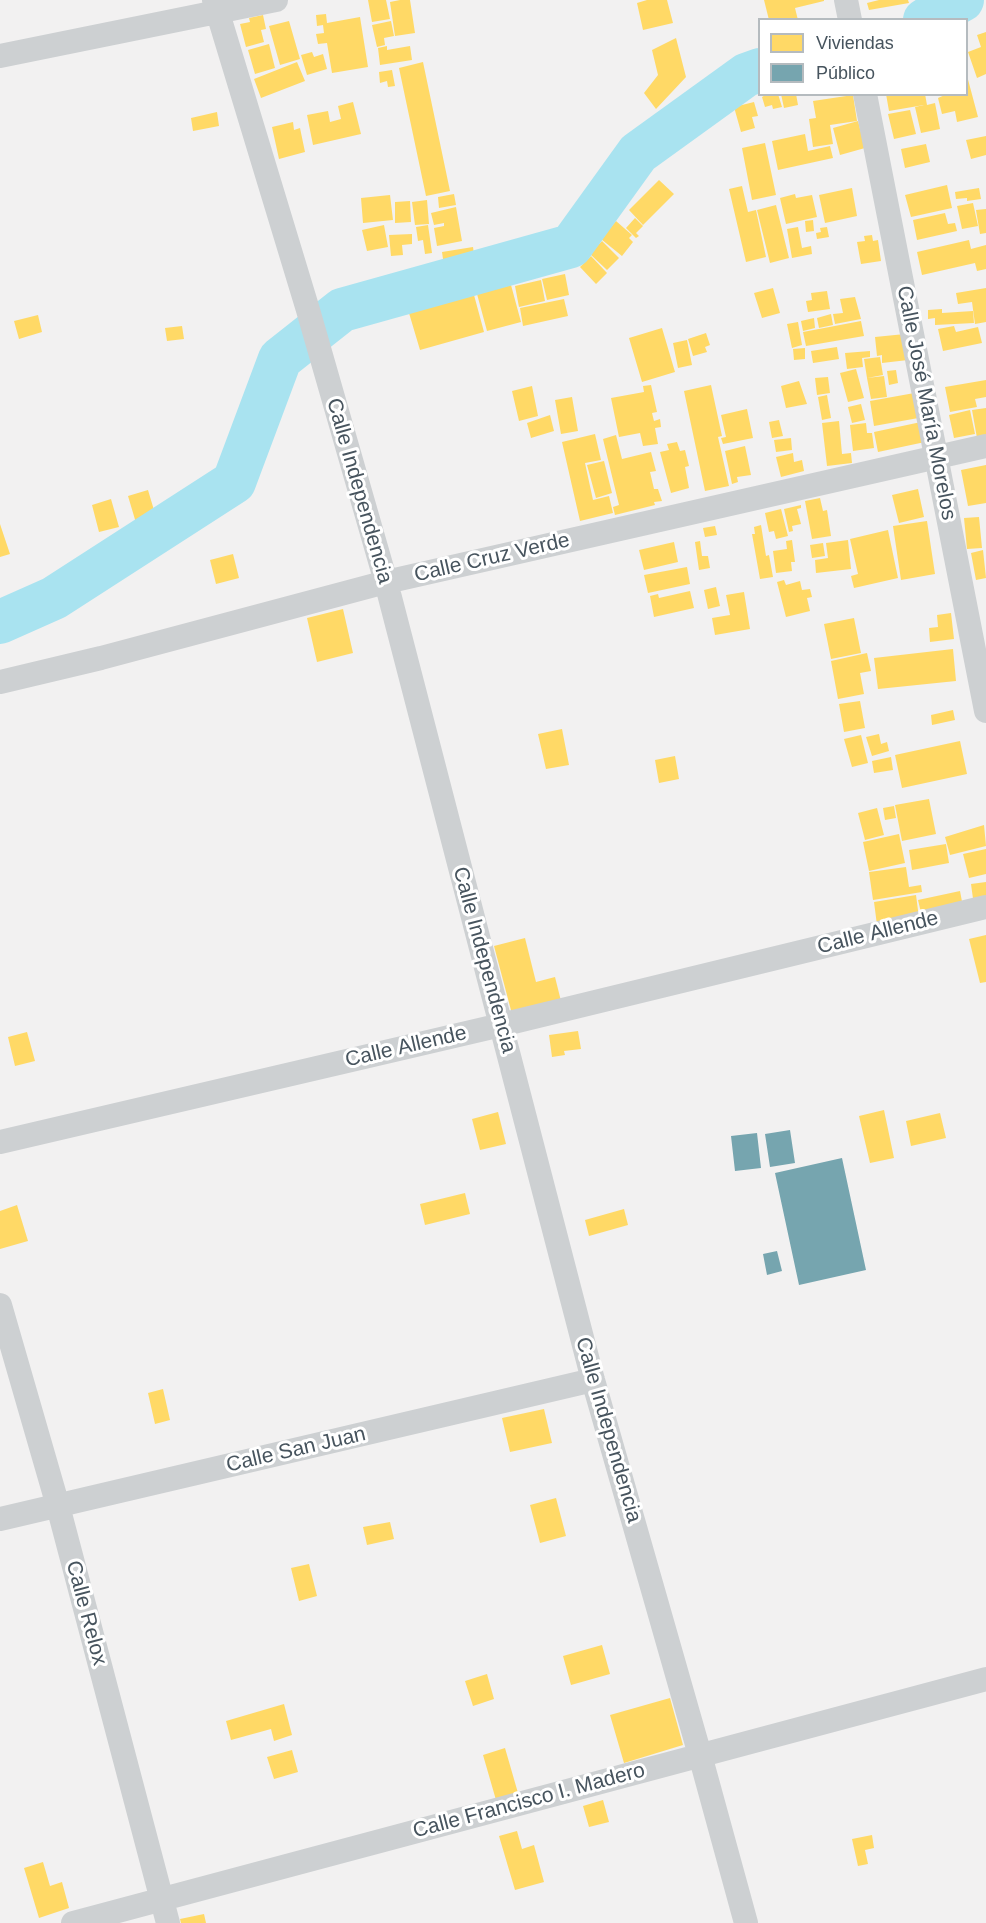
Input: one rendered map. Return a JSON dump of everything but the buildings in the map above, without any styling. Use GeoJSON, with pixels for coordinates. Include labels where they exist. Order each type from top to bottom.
{"type":"FeatureCollection","features":[{"type":"Feature","properties":{"kind":"street"},"geometry":{"type":"LineString","coordinates":[[0,56],[216,6],[276,0]]}},
{"type":"Feature","properties":{"kind":"street","name":"Calle Independencia"},"geometry":{"type":"LineString","coordinates":[[216,6],[308,310],[386,582],[593,1380],[746,1923]]}},
{"type":"Feature","properties":{"kind":"street","name":"Calle José María Morelos"},"geometry":{"type":"LineString","coordinates":[[865,96],[986,711]]}},
{"type":"Feature","properties":{"kind":"street","name":"Calle Cruz Verde"},"geometry":{"type":"LineString","coordinates":[[0,682],[101,658],[386,582],[986,446]]}},
{"type":"Feature","properties":{"kind":"street","name":"Calle Allende"},"geometry":{"type":"LineString","coordinates":[[0,1142],[501,1025],[986,907]]}},
{"type":"Feature","properties":{"kind":"street","name":"Calle Relox"},"geometry":{"type":"LineString","coordinates":[[0,1305],[58,1506],[168,1923]]}},
{"type":"Feature","properties":{"kind":"street","name":"Calle San Juan"},"geometry":{"type":"LineString","coordinates":[[0,1519],[593,1380]]}},
{"type":"Feature","properties":{"kind":"street","name":"Calle Francisco I. Madero"},"geometry":{"type":"LineString","coordinates":[[72,1923],[986,1679]]}},
{"type":"Feature","properties":{"kind":"waterway"},"geometry":{"type":"LineString","coordinates":[[929,18],[962,0]]}},
{"type":"Feature","properties":{"kind":"waterway"},"geometry":{"type":"LineString","coordinates":[[0,622],[54,598],[234,482],[280,359],[342,310],[571,246],[638,153],[746,75],[758,71]]}}]}
